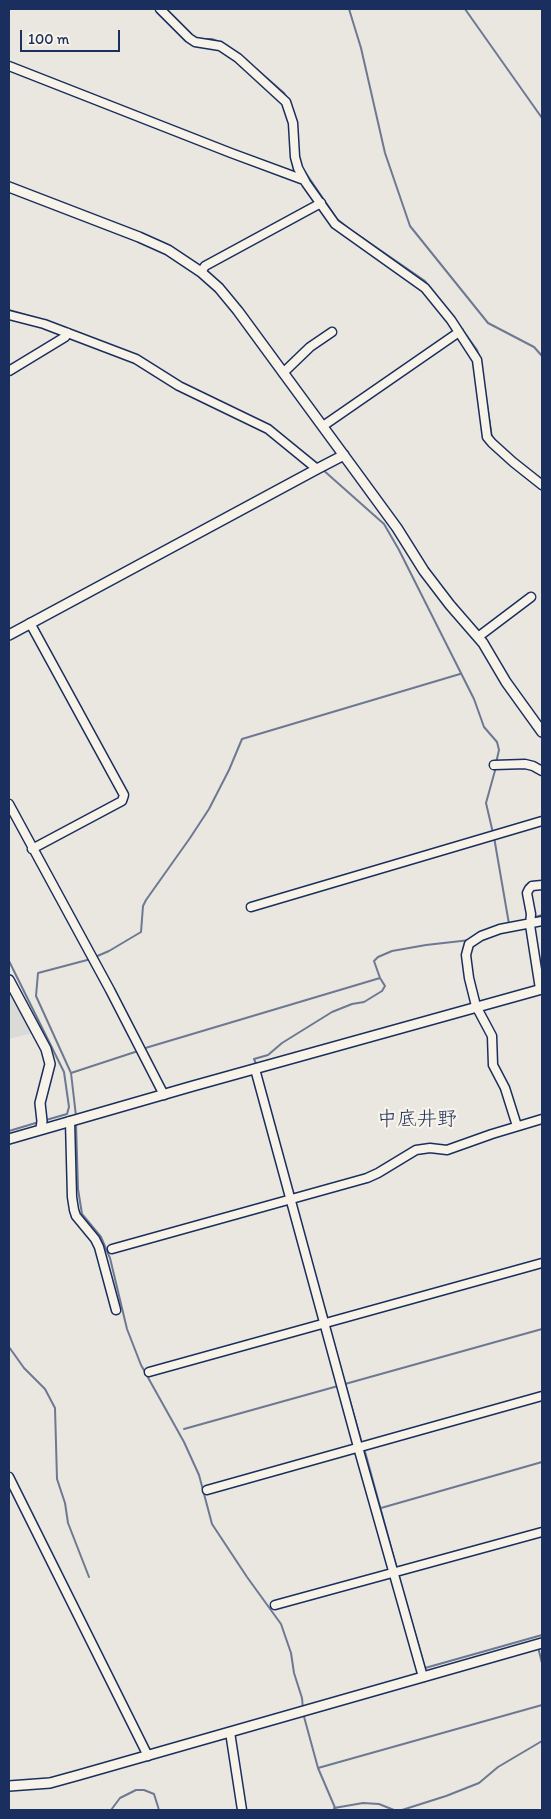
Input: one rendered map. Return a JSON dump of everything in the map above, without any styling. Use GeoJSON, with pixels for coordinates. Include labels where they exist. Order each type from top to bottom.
{"type":"FeatureCollection","features":[{"type":"Feature","properties":{"kind":"street"},"geometry":{"type":"LineString","coordinates":[[160,9],[195,42],[220,46],[238,58],[282,98],[290,110],[293,123],[295,157],[304,180],[335,224],[425,288],[459,332],[477,360],[488,437],[513,462],[542,485]]}},
{"type":"Feature","properties":{"kind":"street"},"geometry":{"type":"LineString","coordinates":[[9,66],[304,180]]}},
{"type":"Feature","properties":{"kind":"street"},"geometry":{"type":"LineString","coordinates":[[9,187],[168,250],[201,272],[219,288],[238,311],[397,528],[424,571],[483,643],[506,682],[542,732]]}},
{"type":"Feature","properties":{"kind":"street"},"geometry":{"type":"LineString","coordinates":[[201,272],[205,266],[321,204]]}},
{"type":"Feature","properties":{"kind":"street"},"geometry":{"type":"LineString","coordinates":[[9,315],[44,324],[136,359],[178,386],[268,429],[316,469]]}},
{"type":"Feature","properties":{"kind":"street"},"geometry":{"type":"LineString","coordinates":[[283,373],[310,347],[332,332]]}},
{"type":"Feature","properties":{"kind":"street"},"geometry":{"type":"LineString","coordinates":[[323,426],[459,332]]}},
{"type":"Feature","properties":{"kind":"street"},"geometry":{"type":"LineString","coordinates":[[9,371],[65,337],[68,333]]}},
{"type":"Feature","properties":{"kind":"street"},"geometry":{"type":"LineString","coordinates":[[9,635],[316,469],[344,456]]}},
{"type":"Feature","properties":{"kind":"street"},"geometry":{"type":"LineString","coordinates":[[478,637],[531,597]]}},
{"type":"Feature","properties":{"kind":"street"},"geometry":{"type":"LineString","coordinates":[[30,623],[124,795],[122,801],[32,849]]}},
{"type":"Feature","properties":{"kind":"street"},"geometry":{"type":"LineString","coordinates":[[494,765],[525,764],[542,771]]}},
{"type":"Feature","properties":{"kind":"street"},"geometry":{"type":"LineString","coordinates":[[9,804],[110,990],[164,1095]]}},
{"type":"Feature","properties":{"kind":"street"},"geometry":{"type":"LineString","coordinates":[[251,907],[542,820]]}},
{"type":"Feature","properties":{"kind":"street"},"geometry":{"type":"LineString","coordinates":[[9,1139],[541,989],[530,924],[531,914],[527,893],[528,888],[542,885]]}},
{"type":"Feature","properties":{"kind":"street"},"geometry":{"type":"LineString","coordinates":[[517,1126],[505,1088],[493,1065],[492,1036],[476,1006],[466,955],[469,944],[481,936],[500,929],[542,921]]}},
{"type":"Feature","properties":{"kind":"street"},"geometry":{"type":"LineString","coordinates":[[9,980],[46,1049],[50,1064],[40,1103],[41,1130]]}},
{"type":"Feature","properties":{"kind":"street"},"geometry":{"type":"LineString","coordinates":[[255,1069],[423,1677]]}},
{"type":"Feature","properties":{"kind":"street"},"geometry":{"type":"LineString","coordinates":[[112,1249],[367,1178],[416,1150],[430,1148],[447,1150],[542,1119]]}},
{"type":"Feature","properties":{"kind":"street"},"geometry":{"type":"LineString","coordinates":[[70,1121],[74,1210],[76,1216],[95,1239],[99,1247],[116,1310]]}},
{"type":"Feature","properties":{"kind":"street"},"geometry":{"type":"LineString","coordinates":[[149,1372],[542,1263]]}},
{"type":"Feature","properties":{"kind":"street"},"geometry":{"type":"LineString","coordinates":[[207,1490],[542,1396]]}},
{"type":"Feature","properties":{"kind":"street"},"geometry":{"type":"LineString","coordinates":[[9,1477],[148,1756]]}},
{"type":"Feature","properties":{"kind":"street"},"geometry":{"type":"LineString","coordinates":[[275,1605],[542,1532]]}},
{"type":"Feature","properties":{"kind":"street"},"geometry":{"type":"LineString","coordinates":[[9,1786],[50,1783],[542,1643]]}},
{"type":"Feature","properties":{"kind":"street"},"geometry":{"type":"LineString","coordinates":[[230,1732],[242,1810]]}},
{"type":"Feature","properties":{"kind":"shaded area"},"geometry":{"type":"Polygon","coordinates":[[[9,993],[33,1033],[9,1039],[9,993]]]}},
{"type":"Feature","properties":{"kind":"waterway"},"geometry":{"type":"LineString","coordinates":[[166,9],[181,25]]}},
{"type":"Feature","properties":{"kind":"waterway"},"geometry":{"type":"LineString","coordinates":[[349,9],[361,48],[385,153],[410,226],[488,323],[534,347],[542,356]]}},
{"type":"Feature","properties":{"kind":"waterway"},"geometry":{"type":"LineString","coordinates":[[465,9],[542,118]]}},
{"type":"Feature","properties":{"kind":"waterway"},"geometry":{"type":"LineString","coordinates":[[194,37],[197,39],[212,39],[238,53],[284,93],[287,98]]}},
{"type":"Feature","properties":{"kind":"waterway"},"geometry":{"type":"LineString","coordinates":[[301,166],[337,219],[425,281],[449,311]]}},
{"type":"Feature","properties":{"kind":"waterway"},"geometry":{"type":"LineString","coordinates":[[9,310],[47,321]]}},
{"type":"Feature","properties":{"kind":"waterway"},"geometry":{"type":"LineString","coordinates":[[459,325],[477,350],[481,361]]}},
{"type":"Feature","properties":{"kind":"waterway"},"geometry":{"type":"LineString","coordinates":[[140,357],[164,372]]}},
{"type":"Feature","properties":{"kind":"waterway"},"geometry":{"type":"LineString","coordinates":[[486,398],[492,438]]}},
{"type":"Feature","properties":{"kind":"waterway"},"geometry":{"type":"LineString","coordinates":[[245,414],[264,423]]}},
{"type":"Feature","properties":{"kind":"waterway"},"geometry":{"type":"LineString","coordinates":[[272,428],[319,465]]}},
{"type":"Feature","properties":{"kind":"waterway"},"geometry":{"type":"LineString","coordinates":[[322,469],[384,524],[474,699],[484,727],[497,742],[499,750],[496,763]]}},
{"type":"Feature","properties":{"kind":"waterway"},"geometry":{"type":"LineString","coordinates":[[531,472],[542,479]]}},
{"type":"Feature","properties":{"kind":"waterway"},"geometry":{"type":"LineString","coordinates":[[95,957],[141,932],[143,906],[146,900],[209,809],[242,739],[460,674]]}},
{"type":"Feature","properties":{"kind":"waterway"},"geometry":{"type":"LineString","coordinates":[[493,833],[486,803],[496,767]]}},
{"type":"Feature","properties":{"kind":"waterway"},"geometry":{"type":"LineString","coordinates":[[494,837],[509,924]]}},
{"type":"Feature","properties":{"kind":"waterway"},"geometry":{"type":"LineString","coordinates":[[532,918],[542,915]]}},
{"type":"Feature","properties":{"kind":"waterway"},"geometry":{"type":"LineString","coordinates":[[142,1049],[380,978],[374,961],[378,957],[392,951],[470,940]]}},
{"type":"Feature","properties":{"kind":"waterway"},"geometry":{"type":"LineString","coordinates":[[76,1116],[71,1073],[36,996],[38,973],[91,959]]}},
{"type":"Feature","properties":{"kind":"waterway"},"geometry":{"type":"LineString","coordinates":[[9,961],[64,1072],[69,1107],[67,1114],[46,1120]]}},
{"type":"Feature","properties":{"kind":"waterway"},"geometry":{"type":"LineString","coordinates":[[257,1066],[254,1059],[268,1055],[282,1043],[332,1012],[352,1004],[364,1002],[382,991],[385,986],[380,978]]}},
{"type":"Feature","properties":{"kind":"waterway"},"geometry":{"type":"LineString","coordinates":[[71,1073],[138,1051]]}},
{"type":"Feature","properties":{"kind":"waterway"},"geometry":{"type":"LineString","coordinates":[[9,1131],[39,1122]]}},
{"type":"Feature","properties":{"kind":"waterway"},"geometry":{"type":"LineString","coordinates":[[76,1123],[78,1189],[82,1214],[101,1237],[110,1258],[127,1329],[141,1365],[184,1442],[199,1475],[212,1524],[281,1624],[291,1653],[303,1709]]}},
{"type":"Feature","properties":{"kind":"waterway"},"geometry":{"type":"LineString","coordinates":[[312,1265],[328,1321]]}},
{"type":"Feature","properties":{"kind":"waterway"},"geometry":{"type":"LineString","coordinates":[[329,1326],[362,1444]]}},
{"type":"Feature","properties":{"kind":"waterway"},"geometry":{"type":"LineString","coordinates":[[345,1384],[542,1329]]}},
{"type":"Feature","properties":{"kind":"waterway"},"geometry":{"type":"LineString","coordinates":[[9,1347],[24,1368],[45,1389],[55,1408],[57,1479],[65,1503],[68,1523],[89,1577]]}},
{"type":"Feature","properties":{"kind":"waterway"},"geometry":{"type":"LineString","coordinates":[[184,1429],[338,1386]]}},
{"type":"Feature","properties":{"kind":"waterway"},"geometry":{"type":"LineString","coordinates":[[364,1448],[397,1569]]}},
{"type":"Feature","properties":{"kind":"waterway"},"geometry":{"type":"LineString","coordinates":[[381,1508],[542,1462]]}},
{"type":"Feature","properties":{"kind":"waterway"},"geometry":{"type":"LineString","coordinates":[[398,1574],[425,1668],[542,1635]]}},
{"type":"Feature","properties":{"kind":"waterway"},"geometry":{"type":"LineString","coordinates":[[538,1647],[542,1663]]}},
{"type":"Feature","properties":{"kind":"waterway"},"geometry":{"type":"LineString","coordinates":[[318,1768],[542,1705]]}},
{"type":"Feature","properties":{"kind":"waterway"},"geometry":{"type":"LineString","coordinates":[[303,1713],[318,1768],[336,1810]]}},
{"type":"Feature","properties":{"kind":"waterway"},"geometry":{"type":"LineString","coordinates":[[402,1810],[479,1783],[498,1767],[542,1741]]}},
{"type":"Feature","properties":{"kind":"waterway"},"geometry":{"type":"LineString","coordinates":[[111,1810],[120,1798],[136,1790],[144,1790],[154,1794],[159,1810]]}},
{"type":"Feature","properties":{"kind":"waterway"},"geometry":{"type":"LineString","coordinates":[[334,1808],[363,1803],[379,1804],[394,1810]]}},
{"type":"Feature","properties":{"kind":"district","name":"中底井野"},"geometry":{"type":"Point","coordinates":[417,1120]}}]}
